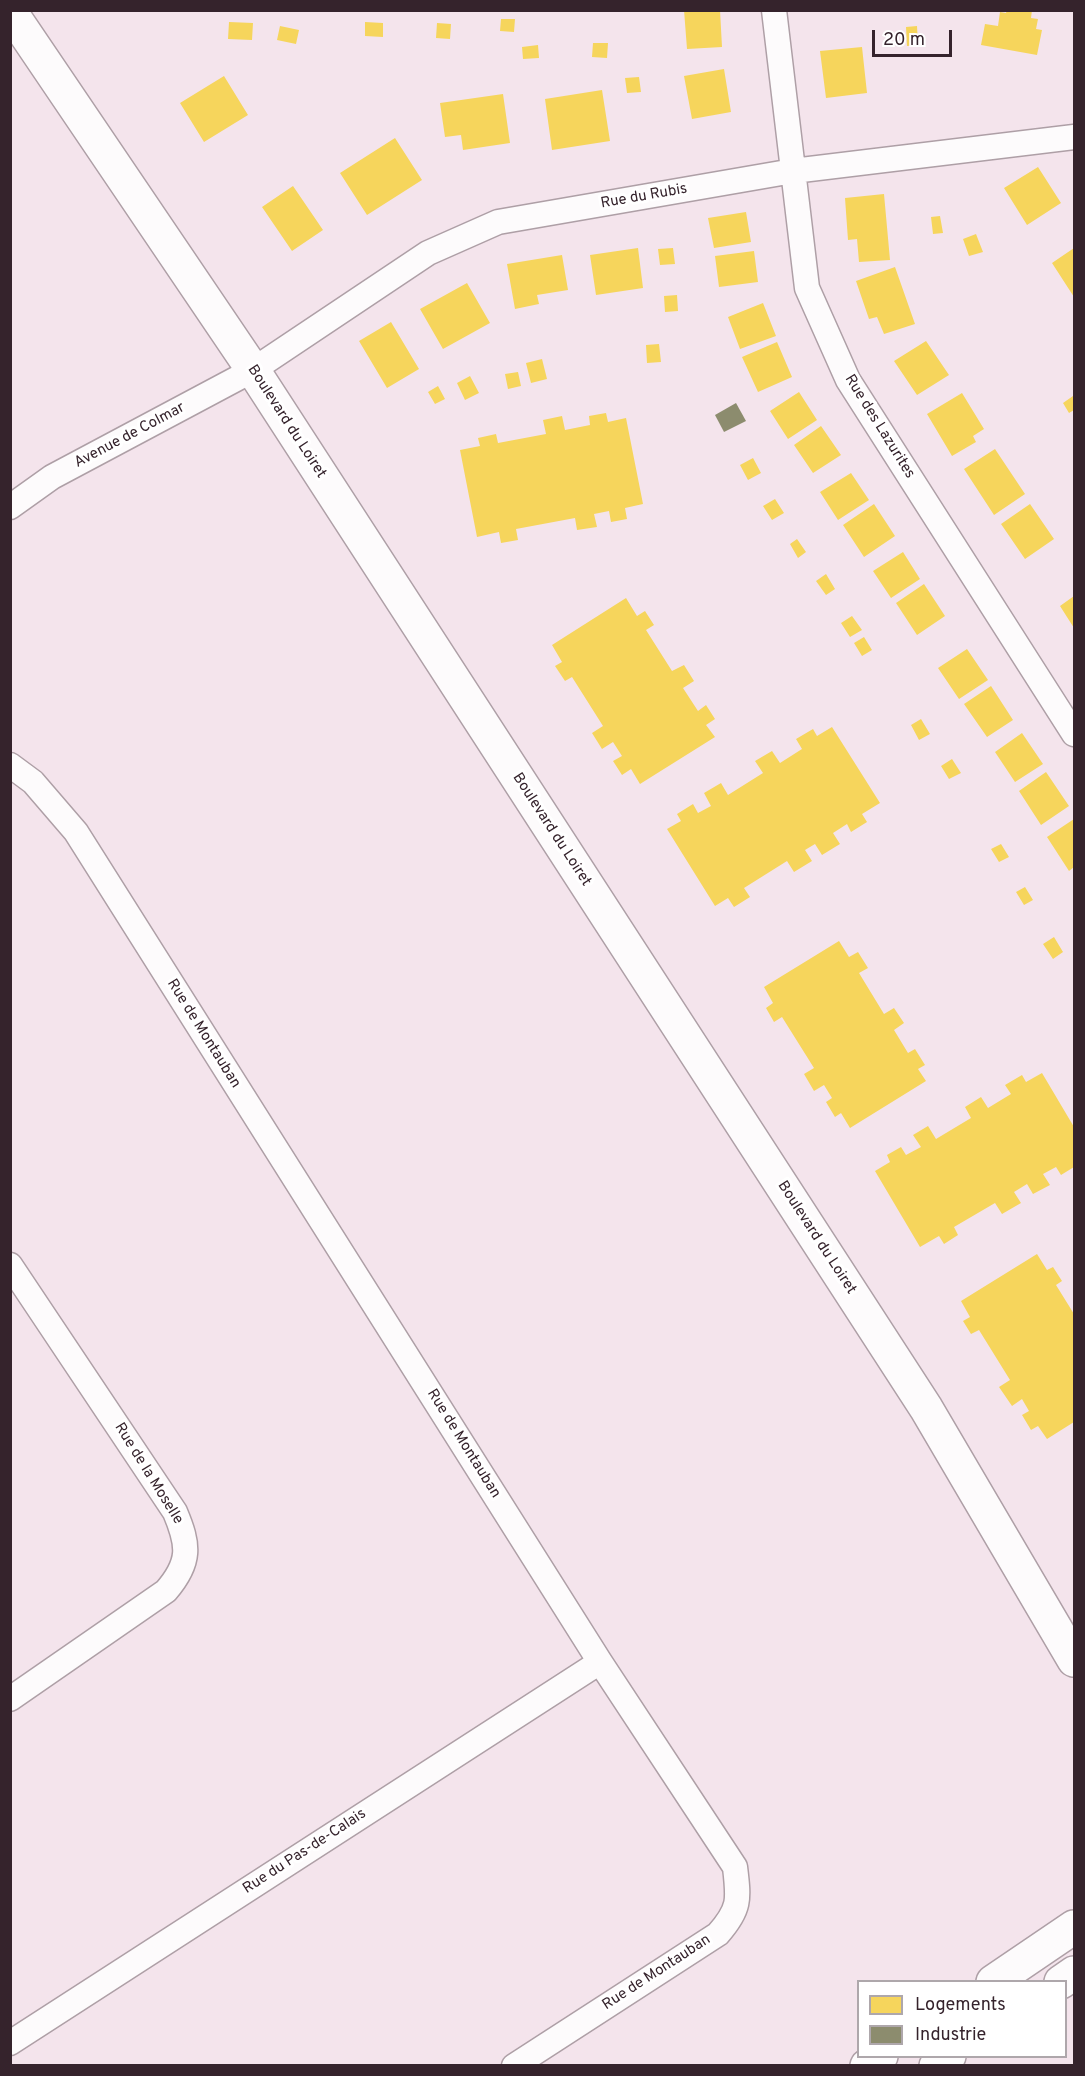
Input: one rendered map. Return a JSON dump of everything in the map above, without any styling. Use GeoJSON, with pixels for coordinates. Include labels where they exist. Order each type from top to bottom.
{"type":"FeatureCollection","features":[{"type":"Feature","properties":{"kind":"street","name":"Rue des Lazurites"},"geometry":{"type":"LineString","coordinates":[[774,10],[807,288],[848,380],[1074,734]]}},
{"type":"Feature","properties":{"kind":"street","name":"Boulevard du Loiret"},"geometry":{"type":"LineString","coordinates":[[10,11],[253,370],[926,1408],[1074,1660]]}},
{"type":"Feature","properties":{"kind":"street","name":"Rue du Rubis"},"geometry":{"type":"LineString","coordinates":[[253,370],[428,253],[498,222],[793,171],[1074,137]]}},
{"type":"Feature","properties":{"kind":"street","name":"Avenue de Colmar"},"geometry":{"type":"LineString","coordinates":[[10,507],[52,477],[253,370]]}},
{"type":"Feature","properties":{"kind":"street","name":"Rue de Montauban"},"geometry":{"type":"LineString","coordinates":[[10,765],[33,782],[76,832],[600,1662],[735,1867],[738,1892],[733,1917],[718,1934],[514,2066]]}},
{"type":"Feature","properties":{"kind":"street","name":"Rue de la Moselle"},"geometry":{"type":"LineString","coordinates":[[10,1265],[175,1512],[185,1535],[185,1560],[178,1577],[166,1591],[10,1699]]}},
{"type":"Feature","properties":{"kind":"street","name":"Rue du Pas-de-Calais"},"geometry":{"type":"LineString","coordinates":[[10,2043],[600,1662]]}},
{"type":"Feature","properties":{"kind":"street"},"geometry":{"type":"LineString","coordinates":[[996,1980],[1074,1927]]}},
{"type":"Feature","properties":{"kind":"building: Logements"},"geometry":{"type":"Polygon","coordinates":[[[684,10],[720,10],[722,47],[687,49],[684,10]]]}},
{"type":"Feature","properties":{"kind":"building: Logements"},"geometry":{"type":"Polygon","coordinates":[[[1007,10],[1032,10],[1031,18],[1038,19],[1036,29],[1042,30],[1037,55],[981,45],[985,24],[998,26],[1000,12],[1006,13],[1007,10]]]}},
{"type":"Feature","properties":{"kind":"building: Logements"},"geometry":{"type":"Polygon","coordinates":[[[501,19],[515,19],[514,32],[500,31],[501,19]]]}},
{"type":"Feature","properties":{"kind":"building: Logements"},"geometry":{"type":"Polygon","coordinates":[[[229,22],[253,23],[252,40],[228,39],[229,22]]]}},
{"type":"Feature","properties":{"kind":"building: Logements"},"geometry":{"type":"Polygon","coordinates":[[[365,22],[383,23],[383,37],[365,36],[365,22]]]}},
{"type":"Feature","properties":{"kind":"building: Logements"},"geometry":{"type":"Polygon","coordinates":[[[437,23],[451,24],[450,39],[436,38],[437,23]]]}},
{"type":"Feature","properties":{"kind":"building: Logements"},"geometry":{"type":"Polygon","coordinates":[[[280,26],[299,30],[296,44],[277,40],[280,26]]]}},
{"type":"Feature","properties":{"kind":"building: Logements"},"geometry":{"type":"Polygon","coordinates":[[[917,26],[918,45],[907,46],[906,27],[917,26]]]}},
{"type":"Feature","properties":{"kind":"building: Logements"},"geometry":{"type":"Polygon","coordinates":[[[593,43],[608,43],[607,58],[592,57],[593,43]]]}},
{"type":"Feature","properties":{"kind":"building: Logements"},"geometry":{"type":"Polygon","coordinates":[[[538,45],[539,58],[523,59],[522,47],[538,45]]]}},
{"type":"Feature","properties":{"kind":"building: Logements"},"geometry":{"type":"Polygon","coordinates":[[[862,47],[867,93],[826,98],[820,51],[862,47]]]}},
{"type":"Feature","properties":{"kind":"building: Logements"},"geometry":{"type":"Polygon","coordinates":[[[724,69],[731,112],[692,119],[684,76],[724,69]]]}},
{"type":"Feature","properties":{"kind":"building: Logements"},"geometry":{"type":"Polygon","coordinates":[[[224,76],[248,115],[204,142],[180,103],[224,76]]]}},
{"type":"Feature","properties":{"kind":"building: Logements"},"geometry":{"type":"Polygon","coordinates":[[[639,77],[641,92],[627,93],[625,78],[639,77]]]}},
{"type":"Feature","properties":{"kind":"building: Logements"},"geometry":{"type":"Polygon","coordinates":[[[602,90],[610,141],[552,150],[545,99],[602,90]]]}},
{"type":"Feature","properties":{"kind":"building: Logements"},"geometry":{"type":"Polygon","coordinates":[[[503,94],[510,143],[463,150],[461,135],[445,137],[440,103],[503,94]]]}},
{"type":"Feature","properties":{"kind":"building: Logements"},"geometry":{"type":"Polygon","coordinates":[[[395,138],[422,180],[367,215],[340,173],[395,138]]]}},
{"type":"Feature","properties":{"kind":"building: Logements"},"geometry":{"type":"Polygon","coordinates":[[[1038,167],[1061,203],[1027,225],[1004,188],[1038,167]]]}},
{"type":"Feature","properties":{"kind":"building: Logements"},"geometry":{"type":"Polygon","coordinates":[[[293,186],[323,230],[292,251],[262,207],[293,186]]]}},
{"type":"Feature","properties":{"kind":"building: Logements"},"geometry":{"type":"Polygon","coordinates":[[[884,194],[890,260],[859,262],[857,239],[848,240],[845,198],[884,194]]]}},
{"type":"Feature","properties":{"kind":"building: Logements"},"geometry":{"type":"Polygon","coordinates":[[[746,212],[751,242],[714,248],[708,218],[746,212]]]}},
{"type":"Feature","properties":{"kind":"building: Logements"},"geometry":{"type":"Polygon","coordinates":[[[940,216],[943,233],[933,234],[931,217],[940,216]]]}},
{"type":"Feature","properties":{"kind":"building: Logements"},"geometry":{"type":"Polygon","coordinates":[[[976,234],[983,252],[969,256],[963,239],[976,234]]]}},
{"type":"Feature","properties":{"kind":"building: Logements"},"geometry":{"type":"Polygon","coordinates":[[[638,248],[643,288],[596,295],[590,255],[638,248]]]}},
{"type":"Feature","properties":{"kind":"building: Logements"},"geometry":{"type":"Polygon","coordinates":[[[673,248],[675,264],[660,265],[658,249],[673,248]]]}},
{"type":"Feature","properties":{"kind":"building: Logements"},"geometry":{"type":"Polygon","coordinates":[[[1074,248],[1074,297],[1052,263],[1074,248]]]}},
{"type":"Feature","properties":{"kind":"building: Logements"},"geometry":{"type":"Polygon","coordinates":[[[754,251],[758,282],[719,287],[715,256],[754,251]]]}},
{"type":"Feature","properties":{"kind":"building: Logements"},"geometry":{"type":"Polygon","coordinates":[[[562,255],[568,290],[537,295],[539,304],[515,309],[507,264],[562,255]]]}},
{"type":"Feature","properties":{"kind":"building: Logements"},"geometry":{"type":"Polygon","coordinates":[[[895,267],[915,324],[884,334],[877,317],[869,319],[856,281],[895,267]]]}},
{"type":"Feature","properties":{"kind":"building: Logements"},"geometry":{"type":"Polygon","coordinates":[[[467,283],[490,323],[443,349],[420,309],[467,283]]]}},
{"type":"Feature","properties":{"kind":"building: Logements"},"geometry":{"type":"Polygon","coordinates":[[[677,295],[678,311],[665,312],[664,296],[677,295]]]}},
{"type":"Feature","properties":{"kind":"building: Logements"},"geometry":{"type":"Polygon","coordinates":[[[763,303],[776,336],[740,349],[728,317],[763,303]]]}},
{"type":"Feature","properties":{"kind":"building: Logements"},"geometry":{"type":"Polygon","coordinates":[[[391,322],[419,369],[387,388],[359,341],[391,322]]]}},
{"type":"Feature","properties":{"kind":"building: Logements"},"geometry":{"type":"Polygon","coordinates":[[[926,341],[949,375],[917,395],[894,361],[926,341]]]}},
{"type":"Feature","properties":{"kind":"building: Logements"},"geometry":{"type":"Polygon","coordinates":[[[777,342],[792,377],[758,392],[742,357],[777,342]]]}},
{"type":"Feature","properties":{"kind":"building: Logements"},"geometry":{"type":"Polygon","coordinates":[[[659,344],[661,362],[647,363],[646,345],[659,344]]]}},
{"type":"Feature","properties":{"kind":"building: Logements"},"geometry":{"type":"Polygon","coordinates":[[[542,359],[547,379],[531,383],[526,363],[542,359]]]}},
{"type":"Feature","properties":{"kind":"building: Logements"},"geometry":{"type":"Polygon","coordinates":[[[518,372],[521,386],[508,389],[505,374],[518,372]]]}},
{"type":"Feature","properties":{"kind":"building: Logements"},"geometry":{"type":"Polygon","coordinates":[[[470,376],[479,393],[465,400],[457,383],[470,376]]]}},
{"type":"Feature","properties":{"kind":"building: Logements"},"geometry":{"type":"Polygon","coordinates":[[[438,386],[445,399],[435,404],[428,392],[438,386]]]}},
{"type":"Feature","properties":{"kind":"building: Logements"},"geometry":{"type":"Polygon","coordinates":[[[799,392],[817,420],[788,439],[770,411],[799,392]]]}},
{"type":"Feature","properties":{"kind":"building: Logements"},"geometry":{"type":"Polygon","coordinates":[[[962,393],[984,429],[973,436],[976,442],[952,456],[927,414],[962,393]]]}},
{"type":"Feature","properties":{"kind":"building: Logements"},"geometry":{"type":"Polygon","coordinates":[[[1073,396],[1074,410],[1069,413],[1063,403],[1073,396]]]}},
{"type":"Feature","properties":{"kind":"building: Logements"},"geometry":{"type":"Polygon","coordinates":[[[606,413],[608,422],[626,418],[643,504],[625,508],[627,519],[611,522],[609,511],[594,514],[597,527],[577,530],[575,518],[516,529],[518,540],[501,543],[499,532],[477,537],[460,450],[480,446],[478,438],[496,434],[498,443],[546,434],[543,420],[562,416],[565,430],[590,425],[589,416],[606,413]]]}},
{"type":"Feature","properties":{"kind":"building: Logements"},"geometry":{"type":"Polygon","coordinates":[[[821,426],[841,455],[813,473],[794,445],[821,426]]]}},
{"type":"Feature","properties":{"kind":"building: Logements"},"geometry":{"type":"Polygon","coordinates":[[[995,449],[1025,494],[994,515],[964,469],[995,449]]]}},
{"type":"Feature","properties":{"kind":"building: Logements"},"geometry":{"type":"Polygon","coordinates":[[[753,458],[761,473],[748,480],[740,465],[753,458]]]}},
{"type":"Feature","properties":{"kind":"building: Logements"},"geometry":{"type":"Polygon","coordinates":[[[851,473],[869,500],[838,520],[820,492],[851,473]]]}},
{"type":"Feature","properties":{"kind":"building: Logements"},"geometry":{"type":"Polygon","coordinates":[[[775,499],[784,513],[772,520],[763,506],[775,499]]]}},
{"type":"Feature","properties":{"kind":"building: Logements"},"geometry":{"type":"Polygon","coordinates":[[[874,504],[895,536],[864,557],[843,525],[874,504]]]}},
{"type":"Feature","properties":{"kind":"building: Logements"},"geometry":{"type":"Polygon","coordinates":[[[1030,504],[1054,539],[1025,559],[1001,524],[1030,504]]]}},
{"type":"Feature","properties":{"kind":"building: Logements"},"geometry":{"type":"Polygon","coordinates":[[[797,539],[806,552],[798,558],[790,544],[797,539]]]}},
{"type":"Feature","properties":{"kind":"building: Logements"},"geometry":{"type":"Polygon","coordinates":[[[903,552],[920,579],[891,598],[873,571],[903,552]]]}},
{"type":"Feature","properties":{"kind":"building: Logements"},"geometry":{"type":"Polygon","coordinates":[[[826,574],[835,589],[826,595],[816,581],[826,574]]]}},
{"type":"Feature","properties":{"kind":"building: Logements"},"geometry":{"type":"Polygon","coordinates":[[[924,584],[945,616],[917,635],[896,603],[924,584]]]}},
{"type":"Feature","properties":{"kind":"building: Logements"},"geometry":{"type":"Polygon","coordinates":[[[1074,596],[1074,628],[1060,606],[1074,596]]]}},
{"type":"Feature","properties":{"kind":"building: Logements"},"geometry":{"type":"Polygon","coordinates":[[[626,598],[637,616],[645,611],[654,625],[646,630],[672,671],[684,665],[694,681],[683,688],[698,711],[706,705],[715,719],[706,725],[715,737],[640,784],[631,769],[622,775],[613,761],[622,756],[613,742],[602,749],[592,733],[603,726],[572,677],[565,681],[555,666],[562,662],[552,645],[626,598]]]}},
{"type":"Feature","properties":{"kind":"building: Logements"},"geometry":{"type":"Polygon","coordinates":[[[852,616],[862,630],[850,637],[841,623],[852,616]]]}},
{"type":"Feature","properties":{"kind":"building: Logements"},"geometry":{"type":"Polygon","coordinates":[[[864,637],[872,650],[862,656],[854,643],[864,637]]]}},
{"type":"Feature","properties":{"kind":"building: Logements"},"geometry":{"type":"Polygon","coordinates":[[[967,649],[988,680],[959,699],[938,668],[967,649]]]}},
{"type":"Feature","properties":{"kind":"building: Logements"},"geometry":{"type":"Polygon","coordinates":[[[991,686],[1013,720],[987,737],[964,704],[991,686]]]}},
{"type":"Feature","properties":{"kind":"building: Logements"},"geometry":{"type":"Polygon","coordinates":[[[921,719],[930,734],[919,740],[911,725],[921,719]]]}},
{"type":"Feature","properties":{"kind":"building: Logements"},"geometry":{"type":"Polygon","coordinates":[[[832,727],[880,803],[862,814],[867,822],[851,832],[847,824],[833,833],[840,844],[822,855],[815,844],[805,850],[812,861],[794,872],[787,861],[744,888],[750,897],[734,907],[728,898],[715,906],[667,829],[681,821],[677,814],[693,804],[698,813],[711,806],[704,793],[721,783],[728,795],[763,773],[755,761],[772,751],[780,763],[802,749],[796,739],[813,729],[817,736],[832,727]]]}},
{"type":"Feature","properties":{"kind":"building: Logements"},"geometry":{"type":"Polygon","coordinates":[[[1022,733],[1043,764],[1015,782],[995,752],[1022,733]]]}},
{"type":"Feature","properties":{"kind":"building: Logements"},"geometry":{"type":"Polygon","coordinates":[[[952,759],[961,773],[949,779],[941,766],[952,759]]]}},
{"type":"Feature","properties":{"kind":"building: Logements"},"geometry":{"type":"Polygon","coordinates":[[[1046,772],[1069,806],[1041,825],[1019,791],[1046,772]]]}},
{"type":"Feature","properties":{"kind":"building: Logements"},"geometry":{"type":"Polygon","coordinates":[[[1074,819],[1074,867],[1069,871],[1047,837],[1074,819]]]}},
{"type":"Feature","properties":{"kind":"building: Logements"},"geometry":{"type":"Polygon","coordinates":[[[1001,844],[1009,857],[999,862],[991,849],[1001,844]]]}},
{"type":"Feature","properties":{"kind":"building: Logements"},"geometry":{"type":"Polygon","coordinates":[[[1025,887],[1033,900],[1024,905],[1016,892],[1025,887]]]}},
{"type":"Feature","properties":{"kind":"building: Logements"},"geometry":{"type":"Polygon","coordinates":[[[1054,937],[1063,952],[1053,959],[1043,944],[1054,937]]]}},
{"type":"Feature","properties":{"kind":"building: Logements"},"geometry":{"type":"Polygon","coordinates":[[[839,941],[849,957],[858,952],[868,968],[859,973],[884,1014],[894,1008],[904,1023],[894,1030],[908,1053],[915,1049],[925,1065],[918,1069],[926,1081],[850,1128],[841,1113],[835,1117],[826,1102],[832,1098],[824,1085],[814,1091],[804,1074],[814,1068],[782,1017],[774,1022],[766,1008],[773,1003],[764,987],[839,941]]]}},
{"type":"Feature","properties":{"kind":"building: Logements"},"geometry":{"type":"Polygon","coordinates":[[[1042,1073],[1074,1127],[1074,1167],[1061,1175],[1056,1167],[1043,1174],[1050,1185],[1033,1194],[1027,1184],[1014,1192],[1021,1203],[1002,1214],[995,1203],[954,1227],[958,1235],[944,1244],[939,1236],[920,1247],[875,1171],[890,1162],[887,1155],[901,1147],[906,1155],[921,1147],[913,1135],[928,1126],[936,1139],[971,1118],[965,1107],[981,1097],[988,1108],[1011,1094],[1005,1085],[1022,1075],[1026,1082],[1042,1073]]]}},
{"type":"Feature","properties":{"kind":"building: Logements"},"geometry":{"type":"Polygon","coordinates":[[[1037,1254],[1047,1270],[1053,1267],[1062,1281],[1056,1285],[1074,1314],[1074,1422],[1047,1439],[1038,1426],[1031,1430],[1022,1415],[1029,1411],[1022,1399],[1012,1406],[999,1387],[1010,1380],[979,1330],[971,1334],[963,1321],[970,1317],[961,1301],[1037,1254]]]}},
{"type":"Feature","properties":{"kind":"building: Industrie"},"geometry":{"type":"Polygon","coordinates":[[[736,403],[746,421],[724,432],[715,415],[736,403]]]}}]}
